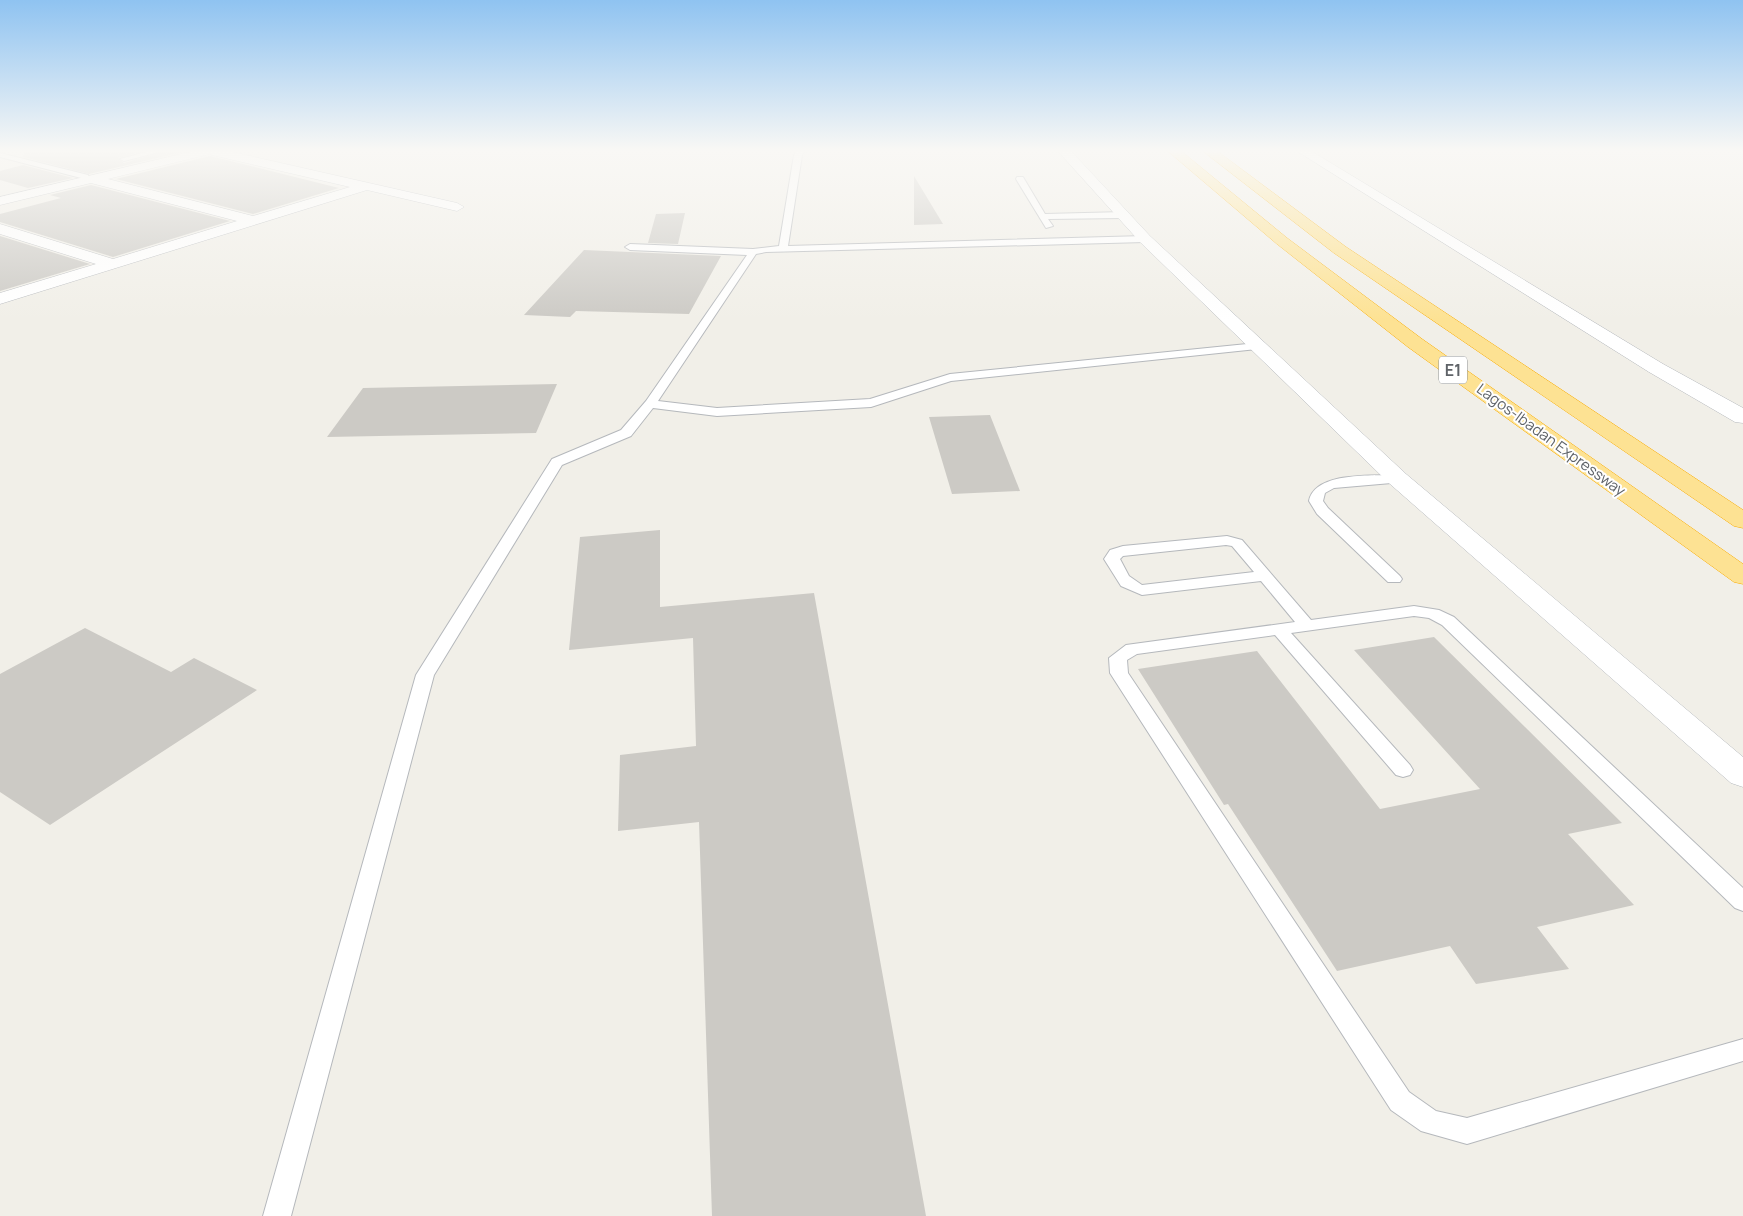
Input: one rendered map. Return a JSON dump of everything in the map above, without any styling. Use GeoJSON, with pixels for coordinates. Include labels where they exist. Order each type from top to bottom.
{"type":"FeatureCollection","features":[{"type":"Feature","properties":{"kind":"highway","name":"Lagos-Ibadan Expressway"},"geometry":{"type":"LineString","coordinates":[[1242,208],[1282,241],[1415,343],[1743,576]]}},
{"type":"Feature","properties":{"kind":"highway","name":"Lagos-Ibadan Expressway"},"geometry":{"type":"LineString","coordinates":[[1284,208],[1373,272],[1743,521]]}},
{"type":"Feature","properties":{"kind":"street"},"geometry":{"type":"LineString","coordinates":[[203,208],[254,221]]}},
{"type":"Feature","properties":{"kind":"street"},"geometry":{"type":"LineString","coordinates":[[0,299],[297,208]]}},
{"type":"Feature","properties":{"kind":"street"},"geometry":{"type":"LineString","coordinates":[[1117,208],[1146,239],[1398,479],[1743,775]]}},
{"type":"Feature","properties":{"kind":"street"},"geometry":{"type":"LineString","coordinates":[[1395,208],[1647,363],[1743,417]]}},
{"type":"Feature","properties":{"kind":"street"},"geometry":{"type":"LineString","coordinates":[[0,230],[112,264]]}},
{"type":"Feature","properties":{"kind":"lane"},"geometry":{"type":"LineString","coordinates":[[783,248],[789,208]]}},
{"type":"Feature","properties":{"kind":"lane"},"geometry":{"type":"LineString","coordinates":[[1037,208],[1051,227]]}},
{"type":"Feature","properties":{"kind":"lane"},"geometry":{"type":"LineString","coordinates":[[1042,217],[1124,215]]}},
{"type":"Feature","properties":{"kind":"lane"},"geometry":{"type":"LineString","coordinates":[[630,247],[753,252],[783,248],[1146,239]]}},
{"type":"Feature","properties":{"kind":"lane"},"geometry":{"type":"LineString","coordinates":[[276,1216],[425,675],[557,462],[626,433],[650,404],[753,252]]}},
{"type":"Feature","properties":{"kind":"lane"},"geometry":{"type":"LineString","coordinates":[[650,404],[717,412],[871,403],[950,378],[1257,346]]}},
{"type":"Feature","properties":{"kind":"lane"},"geometry":{"type":"LineString","coordinates":[[1394,580],[1322,510],[1316,501],[1318,492],[1323,487],[1334,484],[1398,479]]}},
{"type":"Feature","properties":{"kind":"lane"},"geometry":{"type":"LineString","coordinates":[[1264,576],[1142,590],[1133,588],[1125,583],[1112,559],[1115,553],[1123,551],[1227,540],[1237,543],[1307,625]]}},
{"type":"Feature","properties":{"kind":"lane"},"geometry":{"type":"LineString","coordinates":[[1743,902],[1448,621],[1433,613],[1414,611],[1132,649],[1118,658],[1119,673],[1400,1101],[1430,1122],[1467,1131],[1743,1050]]}},
{"type":"Feature","properties":{"kind":"lane"},"geometry":{"type":"LineString","coordinates":[[1279,629],[1403,770]]}},
{"type":"Feature","properties":{"kind":"building"},"geometry":{"type":"Polygon","coordinates":[[[24,208],[179,208],[230,221],[113,257],[0,222],[0,214],[24,208]]]}},
{"type":"Feature","properties":{"kind":"building"},"geometry":{"type":"Polygon","coordinates":[[[229,208],[274,208],[253,214],[229,208]]]}},
{"type":"Feature","properties":{"kind":"building"},"geometry":{"type":"Polygon","coordinates":[[[914,208],[933,208],[943,224],[914,225],[914,208]]]}},
{"type":"Feature","properties":{"kind":"building"},"geometry":{"type":"Polygon","coordinates":[[[685,213],[678,244],[648,243],[656,214],[685,213]]]}},
{"type":"Feature","properties":{"kind":"building"},"geometry":{"type":"Polygon","coordinates":[[[0,236],[90,264],[0,291],[0,236]]]}},
{"type":"Feature","properties":{"kind":"building"},"geometry":{"type":"Polygon","coordinates":[[[584,250],[721,256],[689,314],[576,311],[570,317],[524,315],[584,250]]]}},
{"type":"Feature","properties":{"kind":"building"},"geometry":{"type":"Polygon","coordinates":[[[557,384],[536,433],[327,437],[363,388],[557,384]]]}},
{"type":"Feature","properties":{"kind":"building"},"geometry":{"type":"Polygon","coordinates":[[[990,415],[1020,491],[952,494],[929,417],[990,415]]]}},
{"type":"Feature","properties":{"kind":"building"},"geometry":{"type":"Polygon","coordinates":[[[660,530],[660,607],[814,593],[926,1216],[712,1216],[699,822],[618,831],[620,755],[696,746],[693,638],[569,650],[580,537],[660,530]]]}},
{"type":"Feature","properties":{"kind":"building"},"geometry":{"type":"Polygon","coordinates":[[[85,628],[171,672],[194,658],[257,690],[50,825],[0,792],[0,674],[85,628]]]}},
{"type":"Feature","properties":{"kind":"building"},"geometry":{"type":"Polygon","coordinates":[[[1434,637],[1622,823],[1568,834],[1634,905],[1537,927],[1569,969],[1476,984],[1450,946],[1337,971],[1228,804],[1224,805],[1138,669],[1257,651],[1380,809],[1480,789],[1354,650],[1434,637]]]}}]}
